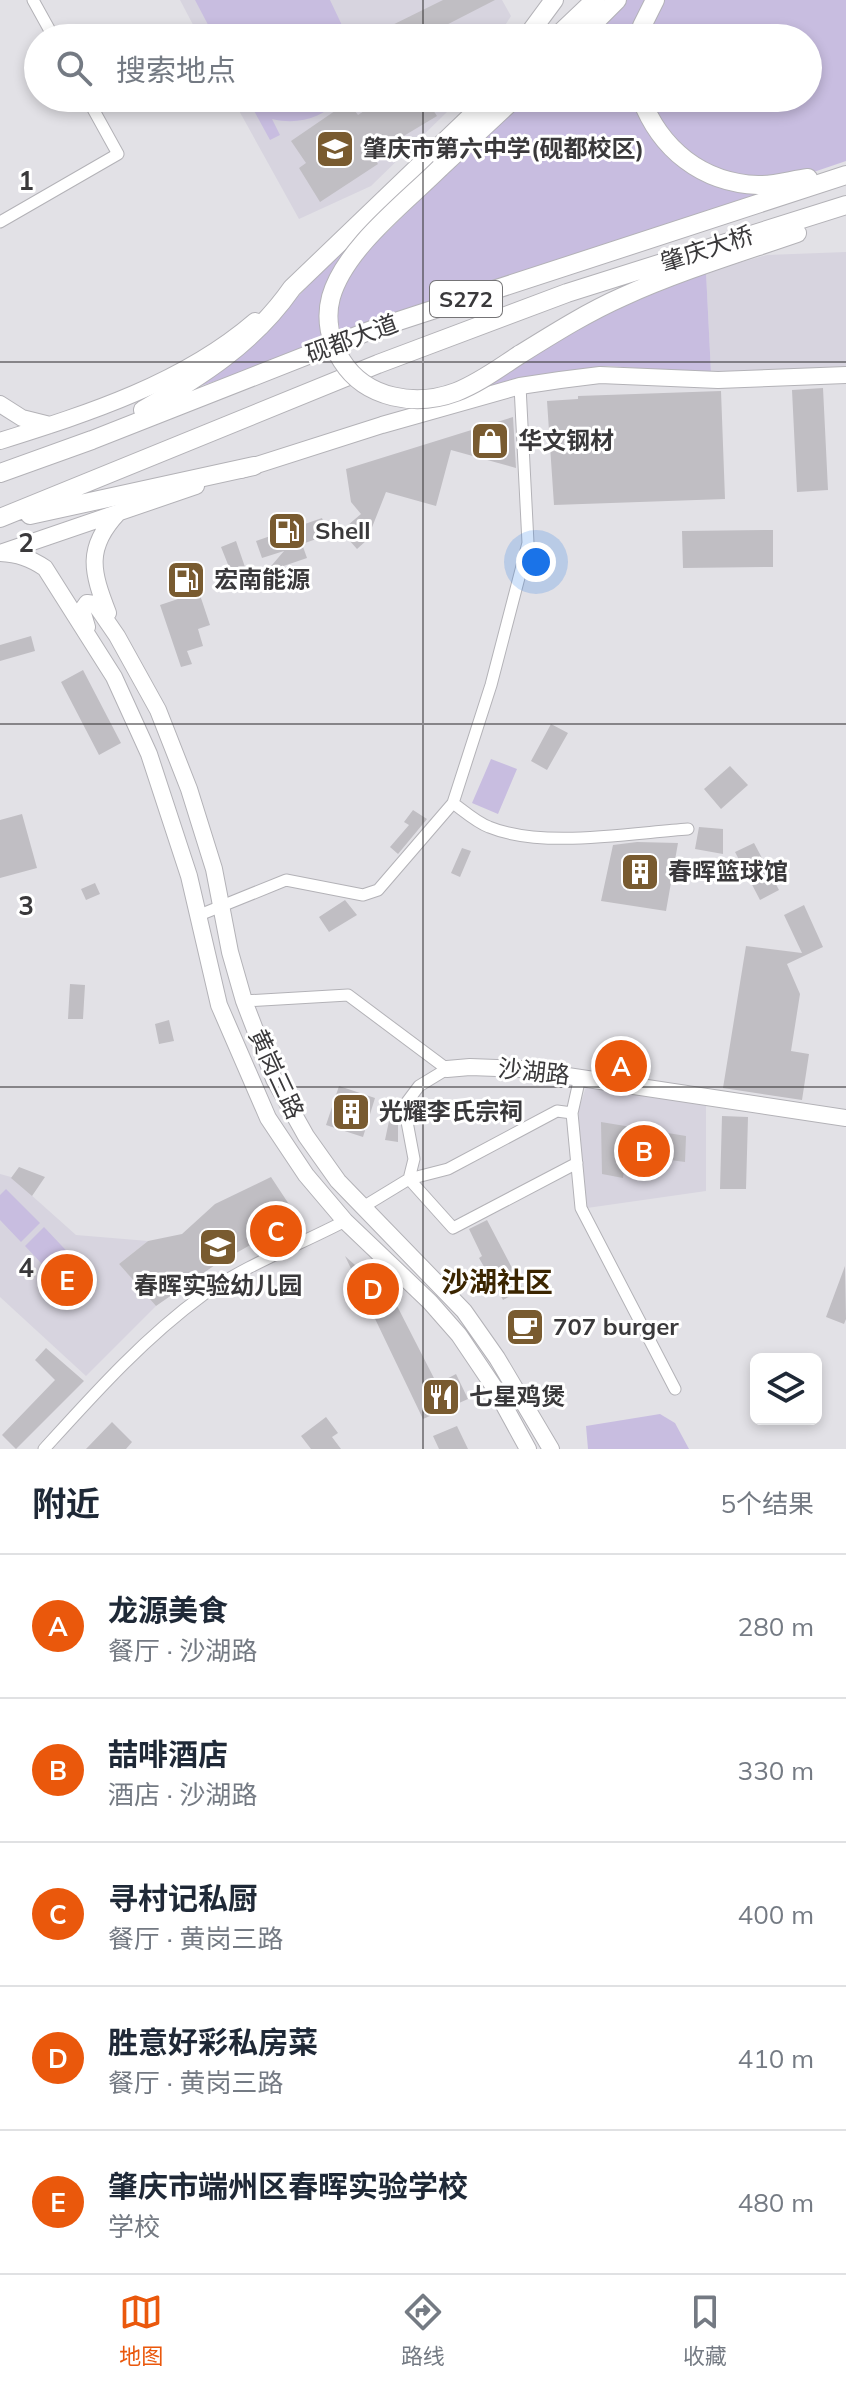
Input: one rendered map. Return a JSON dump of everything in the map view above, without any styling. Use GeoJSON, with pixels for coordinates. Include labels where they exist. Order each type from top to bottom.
{"type":"FeatureCollection","features":[{"type":"Feature","properties":{"kind":"main road"},"geometry":{"type":"LineString","coordinates":[[536,24],[554,0]]}},
{"type":"Feature","properties":{"kind":"main road"},"geometry":{"type":"LineString","coordinates":[[570,24],[595,0]]}},
{"type":"Feature","properties":{"kind":"main road"},"geometry":{"type":"LineString","coordinates":[[593,24],[617,0]]}},
{"type":"Feature","properties":{"kind":"main road"},"geometry":{"type":"LineString","coordinates":[[643,24],[655,0]]}},
{"type":"Feature","properties":{"kind":"main road"},"geometry":{"type":"LineString","coordinates":[[436,160],[469,112]]}},
{"type":"Feature","properties":{"kind":"main road"},"geometry":{"type":"LineString","coordinates":[[478,112],[351,258],[331,297],[330,333],[335,350],[358,380],[391,396],[409,399],[454,393],[478,382],[568,324],[621,297],[682,272],[846,216]]}},
{"type":"Feature","properties":{"kind":"main road"},"geometry":{"type":"LineString","coordinates":[[0,441],[137,393],[196,362],[244,330],[436,160],[497,112]]}},
{"type":"Feature","properties":{"kind":"main road"},"geometry":{"type":"LineString","coordinates":[[647,112],[652,125],[668,146],[685,161],[706,173],[730,181],[760,185],[846,174]]}},
{"type":"Feature","properties":{"kind":"main road","name":"砚都大道"},"geometry":{"type":"LineString","coordinates":[[0,473],[374,329],[846,174]]}},
{"type":"Feature","properties":{"kind":"main road","name":"肇庆大桥"},"geometry":{"type":"LineString","coordinates":[[567,293],[846,205]]}},
{"type":"Feature","properties":{"kind":"main road"},"geometry":{"type":"LineString","coordinates":[[92,440],[210,370],[273,316],[292,288]]}},
{"type":"Feature","properties":{"kind":"main road","name":"砚都大道"},"geometry":{"type":"LineString","coordinates":[[0,519],[378,364],[567,293]]}},
{"type":"Feature","properties":{"kind":"main road"},"geometry":{"type":"LineString","coordinates":[[0,553],[254,466],[520,386],[600,375],[718,380],[846,375]]}},
{"type":"Feature","properties":{"kind":"main road"},"geometry":{"type":"LineString","coordinates":[[0,404],[22,418],[51,425]]}},
{"type":"Feature","properties":{"kind":"main road"},"geometry":{"type":"LineString","coordinates":[[0,519],[254,466]]}},
{"type":"Feature","properties":{"kind":"main road"},"geometry":{"type":"LineString","coordinates":[[117,636],[93,564],[101,536],[119,512]]}},
{"type":"Feature","properties":{"kind":"main road","name":"黄岗三路"},"geometry":{"type":"LineString","coordinates":[[0,553],[32,559],[45,568],[114,677],[149,754],[189,876],[219,1005],[268,1118],[306,1175],[345,1221],[430,1302],[459,1335],[494,1387],[528,1449]]}},
{"type":"Feature","properties":{"kind":"main road"},"geometry":{"type":"LineString","coordinates":[[91,640],[82,610],[87,603],[95,604],[117,636]]}},
{"type":"Feature","properties":{"kind":"main road","name":"黄岗三路"},"geometry":{"type":"LineString","coordinates":[[117,636],[158,710],[189,789],[214,869],[230,952],[244,1001],[274,1079],[306,1136],[338,1181],[464,1311],[497,1358],[551,1449]]}},
{"type":"Feature","properties":{"kind":"main road","name":"沙湖路"},"geometry":{"type":"LineString","coordinates":[[447,1069],[521,1069],[846,1118]]}},
{"type":"Feature","properties":{"kind":"street"},"geometry":{"type":"LineString","coordinates":[[33,0],[46,24]]}},
{"type":"Feature","properties":{"kind":"street"},"geometry":{"type":"LineString","coordinates":[[0,222],[118,154],[95,112]]}},
{"type":"Feature","properties":{"kind":"street"},"geometry":{"type":"LineString","coordinates":[[197,916],[286,880],[363,895],[378,890],[453,803],[491,685],[528,543],[520,386]]}},
{"type":"Feature","properties":{"kind":"street"},"geometry":{"type":"LineString","coordinates":[[453,803],[488,827],[519,836],[554,839],[688,829]]}},
{"type":"Feature","properties":{"kind":"street"},"geometry":{"type":"LineString","coordinates":[[244,1001],[348,995],[447,1069],[419,1086],[407,1102],[405,1111],[414,1159],[409,1179]]}},
{"type":"Feature","properties":{"kind":"street"},"geometry":{"type":"LineString","coordinates":[[580,1077],[572,1113],[581,1208],[675,1389]]}},
{"type":"Feature","properties":{"kind":"street"},"geometry":{"type":"LineString","coordinates":[[363,1207],[409,1179],[448,1169],[557,1111],[572,1113]]}},
{"type":"Feature","properties":{"kind":"street"},"geometry":{"type":"LineString","coordinates":[[409,1179],[453,1228],[577,1163]]}},
{"type":"Feature","properties":{"kind":"street"},"geometry":{"type":"LineString","coordinates":[[44,1449],[113,1373],[162,1327],[206,1293],[345,1221]]}},
{"type":"Feature","properties":{"kind":"shaded area"},"geometry":{"type":"Polygon","coordinates":[[[180,0],[502,0],[511,16],[506,24],[193,24],[180,0]]]}},
{"type":"Feature","properties":{"kind":"shaded area"},"geometry":{"type":"Polygon","coordinates":[[[195,0],[330,0],[341,24],[208,24],[195,0]]]}},
{"type":"Feature","properties":{"kind":"shaded area"},"geometry":{"type":"Polygon","coordinates":[[[625,0],[846,0],[846,161],[799,177],[759,196],[186,391],[288,307],[345,247],[385,234],[510,112],[822,112],[822,24],[600,24],[625,0]]]}},
{"type":"Feature","properties":{"kind":"shaded area","name":"肇庆市第六中学(砚都校区)"},"geometry":{"type":"Polygon","coordinates":[[[240,112],[447,112],[371,186],[299,219],[240,112]]]}},
{"type":"Feature","properties":{"kind":"shaded area"},"geometry":{"type":"Polygon","coordinates":[[[255,112],[324,112],[300,121],[272,119],[280,135],[270,140],[255,112]]]}},
{"type":"Feature","properties":{"kind":"shaded area"},"geometry":{"type":"Polygon","coordinates":[[[846,252],[846,366],[711,373],[706,272],[767,255],[846,252]]]}},
{"type":"Feature","properties":{"kind":"shaded area"},"geometry":{"type":"Polygon","coordinates":[[[706,272],[711,373],[607,366],[535,377],[460,397],[544,346],[638,297],[706,272]]]}},
{"type":"Feature","properties":{"kind":"shaded area"},"geometry":{"type":"Polygon","coordinates":[[[491,759],[517,769],[498,814],[472,803],[491,759]]]}},
{"type":"Feature","properties":{"kind":"shaded area"},"geometry":{"type":"Polygon","coordinates":[[[586,1087],[706,1105],[706,1191],[587,1208],[578,1111],[586,1087]]]}},
{"type":"Feature","properties":{"kind":"shaded area"},"geometry":{"type":"Polygon","coordinates":[[[0,1174],[11,1177],[76,1235],[148,1241],[119,1264],[156,1306],[86,1376],[0,1297],[0,1174]]]}},
{"type":"Feature","properties":{"kind":"shaded area"},"geometry":{"type":"Polygon","coordinates":[[[6,1189],[40,1223],[21,1242],[0,1220],[0,1195],[6,1189]]]}},
{"type":"Feature","properties":{"kind":"shaded area"},"geometry":{"type":"Polygon","coordinates":[[[44,1227],[77,1262],[58,1281],[25,1246],[44,1227]]]}},
{"type":"Feature","properties":{"kind":"shaded area"},"geometry":{"type":"Polygon","coordinates":[[[660,1414],[675,1423],[689,1449],[588,1449],[586,1426],[660,1414]]]}},
{"type":"Feature","properties":{"kind":"building"},"geometry":{"type":"Polygon","coordinates":[[[443,0],[495,0],[448,24],[394,24],[443,0]]]}},
{"type":"Feature","properties":{"kind":"building"},"geometry":{"type":"Polygon","coordinates":[[[333,112],[356,112],[358,115],[363,112],[434,112],[437,116],[372,155],[378,164],[320,202],[299,168],[306,163],[291,141],[333,112]]]}},
{"type":"Feature","properties":{"kind":"building"},"geometry":{"type":"Polygon","coordinates":[[[823,388],[828,490],[797,492],[792,390],[823,388]]]}},
{"type":"Feature","properties":{"kind":"building"},"geometry":{"type":"Polygon","coordinates":[[[721,391],[725,499],[554,505],[547,401],[578,399],[578,396],[721,391]]]}},
{"type":"Feature","properties":{"kind":"building"},"geometry":{"type":"Polygon","coordinates":[[[513,417],[516,468],[451,450],[436,506],[386,492],[367,540],[357,549],[341,531],[361,514],[351,502],[346,469],[513,417]]]}},
{"type":"Feature","properties":{"kind":"building"},"geometry":{"type":"Polygon","coordinates":[[[322,518],[328,535],[302,544],[307,558],[266,572],[284,551],[262,558],[256,541],[322,518]]]}},
{"type":"Feature","properties":{"kind":"building"},"geometry":{"type":"Polygon","coordinates":[[[773,530],[773,567],[683,568],[682,531],[773,530]]]}},
{"type":"Feature","properties":{"kind":"building"},"geometry":{"type":"Polygon","coordinates":[[[236,541],[245,567],[231,572],[221,547],[236,541]]]}},
{"type":"Feature","properties":{"kind":"building"},"geometry":{"type":"Polygon","coordinates":[[[199,592],[210,625],[198,629],[203,646],[187,651],[192,664],[181,667],[160,605],[199,592]]]}},
{"type":"Feature","properties":{"kind":"building"},"geometry":{"type":"Polygon","coordinates":[[[31,636],[35,651],[0,661],[0,645],[31,636]]]}},
{"type":"Feature","properties":{"kind":"building"},"geometry":{"type":"Polygon","coordinates":[[[83,670],[121,743],[99,755],[61,682],[83,670]]]}},
{"type":"Feature","properties":{"kind":"building"},"geometry":{"type":"Polygon","coordinates":[[[551,724],[568,733],[547,770],[531,761],[551,724]]]}},
{"type":"Feature","properties":{"kind":"building"},"geometry":{"type":"Polygon","coordinates":[[[730,766],[748,785],[721,809],[704,789],[730,766]]]}},
{"type":"Feature","properties":{"kind":"building"},"geometry":{"type":"Polygon","coordinates":[[[413,810],[427,819],[398,854],[390,847],[409,825],[404,822],[413,810]]]}},
{"type":"Feature","properties":{"kind":"building"},"geometry":{"type":"Polygon","coordinates":[[[22,814],[37,868],[0,878],[0,820],[22,814]]]}},
{"type":"Feature","properties":{"kind":"building"},"geometry":{"type":"Polygon","coordinates":[[[699,827],[723,829],[723,854],[695,849],[699,827]]]}},
{"type":"Feature","properties":{"kind":"building","name":"春晖篮球馆"},"geometry":{"type":"Polygon","coordinates":[[[678,843],[666,911],[601,901],[613,845],[678,843]]]}},
{"type":"Feature","properties":{"kind":"building"},"geometry":{"type":"Polygon","coordinates":[[[754,843],[779,890],[760,900],[735,852],[754,843]]]}},
{"type":"Feature","properties":{"kind":"building"},"geometry":{"type":"Polygon","coordinates":[[[462,848],[471,851],[460,877],[451,873],[462,848]]]}},
{"type":"Feature","properties":{"kind":"building"},"geometry":{"type":"Polygon","coordinates":[[[95,883],[100,894],[86,900],[81,889],[95,883]]]}},
{"type":"Feature","properties":{"kind":"building"},"geometry":{"type":"Polygon","coordinates":[[[345,900],[357,915],[329,932],[319,917],[345,900]]]}},
{"type":"Feature","properties":{"kind":"building"},"geometry":{"type":"Polygon","coordinates":[[[804,905],[823,947],[787,964],[800,994],[791,1051],[809,1054],[802,1100],[723,1088],[746,946],[802,953],[784,915],[804,905]]]}},
{"type":"Feature","properties":{"kind":"building"},"geometry":{"type":"Polygon","coordinates":[[[70,984],[85,985],[83,1019],[68,1019],[70,984]]]}},
{"type":"Feature","properties":{"kind":"building"},"geometry":{"type":"Polygon","coordinates":[[[169,1020],[174,1041],[159,1044],[155,1024],[169,1020]]]}},
{"type":"Feature","properties":{"kind":"building","name":"光耀李氏宗祠"},"geometry":{"type":"Polygon","coordinates":[[[339,1086],[375,1098],[363,1137],[326,1125],[339,1086]]]}},
{"type":"Feature","properties":{"kind":"building"},"geometry":{"type":"Polygon","coordinates":[[[722,1116],[748,1117],[746,1189],[720,1189],[722,1116]]]}},
{"type":"Feature","properties":{"kind":"building"},"geometry":{"type":"Polygon","coordinates":[[[389,1121],[398,1122],[398,1142],[385,1140],[389,1121]]]}},
{"type":"Feature","properties":{"kind":"building"},"geometry":{"type":"Polygon","coordinates":[[[601,1122],[686,1136],[685,1162],[626,1154],[623,1178],[602,1174],[601,1122]]]}},
{"type":"Feature","properties":{"kind":"building"},"geometry":{"type":"Polygon","coordinates":[[[19,1167],[45,1177],[32,1196],[11,1178],[19,1167]]]}},
{"type":"Feature","properties":{"kind":"building"},"geometry":{"type":"Polygon","coordinates":[[[271,1177],[298,1218],[215,1265],[156,1306],[119,1264],[148,1241],[182,1234],[215,1204],[271,1177]]]}},
{"type":"Feature","properties":{"kind":"building"},"geometry":{"type":"Polygon","coordinates":[[[487,1220],[523,1289],[503,1300],[479,1258],[482,1256],[469,1229],[487,1220]]]}},
{"type":"Feature","properties":{"kind":"building"},"geometry":{"type":"Polygon","coordinates":[[[345,1256],[394,1300],[437,1384],[456,1374],[468,1399],[423,1419],[345,1256]]]}},
{"type":"Feature","properties":{"kind":"building"},"geometry":{"type":"Polygon","coordinates":[[[845,1266],[846,1319],[844,1324],[826,1317],[845,1266]]]}},
{"type":"Feature","properties":{"kind":"building"},"geometry":{"type":"Polygon","coordinates":[[[46,1348],[84,1381],[16,1449],[2,1435],[55,1380],[35,1360],[46,1348]]]}},
{"type":"Feature","properties":{"kind":"building"},"geometry":{"type":"Polygon","coordinates":[[[326,1417],[338,1433],[332,1437],[341,1449],[311,1449],[301,1436],[326,1417]]]}},
{"type":"Feature","properties":{"kind":"building"},"geometry":{"type":"Polygon","coordinates":[[[112,1422],[132,1442],[126,1449],[86,1449],[112,1422]]]}},
{"type":"Feature","properties":{"kind":"building"},"geometry":{"type":"Polygon","coordinates":[[[457,1426],[468,1449],[439,1449],[433,1436],[457,1426]]]}},
{"type":"Feature","properties":{"kind":"place","name":"肇庆市第六中学(砚都校区)"},"geometry":{"type":"Point","coordinates":[335,149]}},
{"type":"Feature","properties":{"kind":"place","name":"华文钢材"},"geometry":{"type":"Point","coordinates":[490,441]}},
{"type":"Feature","properties":{"kind":"place","name":"Shell"},"geometry":{"type":"Point","coordinates":[287,531]}},
{"type":"Feature","properties":{"kind":"place","name":"宏南能源"},"geometry":{"type":"Point","coordinates":[186,580]}},
{"type":"Feature","properties":{"kind":"place","name":"春晖篮球馆"},"geometry":{"type":"Point","coordinates":[640,872]}},
{"type":"Feature","properties":{"kind":"place","name":"龙源美食"},"geometry":{"type":"Point","coordinates":[621,1066]}},
{"type":"Feature","properties":{"kind":"place","name":"光耀李氏宗祠"},"geometry":{"type":"Point","coordinates":[351,1112]}},
{"type":"Feature","properties":{"kind":"place","name":"喆啡酒店"},"geometry":{"type":"Point","coordinates":[644,1151]}},
{"type":"Feature","properties":{"kind":"place","name":"寻村记私厨"},"geometry":{"type":"Point","coordinates":[276,1231]}},
{"type":"Feature","properties":{"kind":"place","name":"春晖实验幼儿园"},"geometry":{"type":"Point","coordinates":[218,1247]}},
{"type":"Feature","properties":{"kind":"place","name":"肇庆市端州区春晖实验学校"},"geometry":{"type":"Point","coordinates":[67,1280]}},
{"type":"Feature","properties":{"kind":"place","name":"胜意好彩私房菜"},"geometry":{"type":"Point","coordinates":[373,1289]}},
{"type":"Feature","properties":{"kind":"place","name":"707 burger"},"geometry":{"type":"Point","coordinates":[525,1327]}},
{"type":"Feature","properties":{"kind":"place","name":"七星鸡煲"},"geometry":{"type":"Point","coordinates":[441,1397]}},
{"type":"Feature","properties":{"kind":"district","name":"沙湖社区"},"geometry":{"type":"Point","coordinates":[497,1282]}}]}
